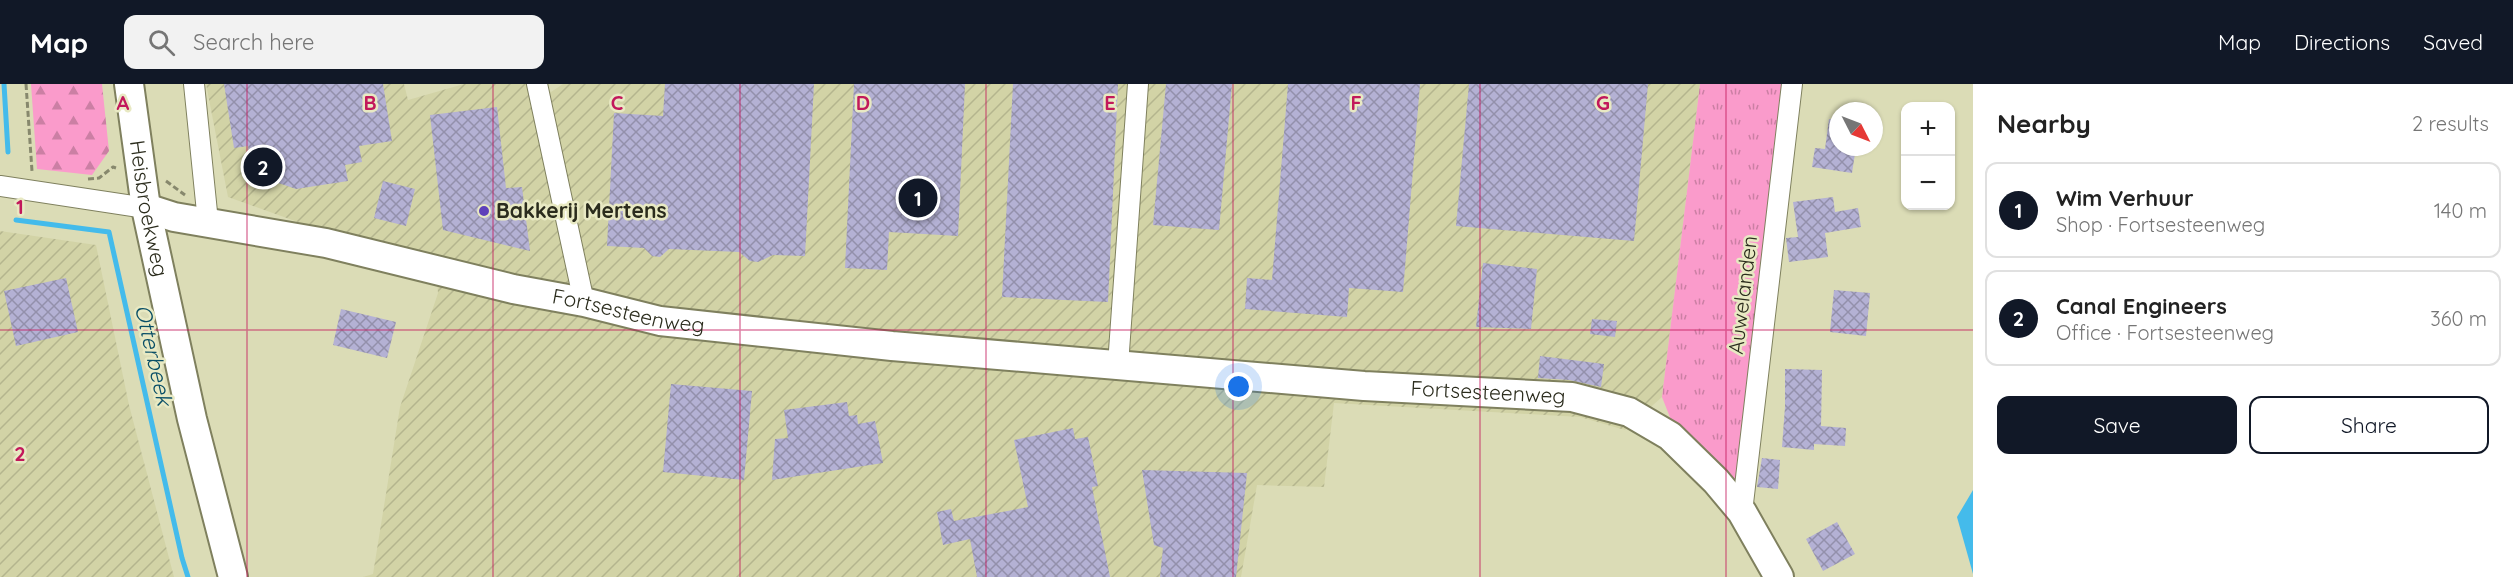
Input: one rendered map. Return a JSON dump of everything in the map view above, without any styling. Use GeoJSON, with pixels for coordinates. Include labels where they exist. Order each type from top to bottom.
{"type":"FeatureCollection","features":[{"type":"Feature","properties":{"kind":"street","name":"Heisbroekweg"},"geometry":{"type":"LineString","coordinates":[[129,84],[146,208],[192,419],[233,577]]}},
{"type":"Feature","properties":{"kind":"street"},"geometry":{"type":"LineString","coordinates":[[194,84],[208,222]]}},
{"type":"Feature","properties":{"kind":"street"},"geometry":{"type":"LineString","coordinates":[[537,84],[584,302]]}},
{"type":"Feature","properties":{"kind":"street"},"geometry":{"type":"LineString","coordinates":[[1118,365],[1138,84]]}},
{"type":"Feature","properties":{"kind":"street","name":"Auwelanden"},"geometry":{"type":"LineString","coordinates":[[1742,512],[1792,84]]}},
{"type":"Feature","properties":{"kind":"street"},"geometry":{"type":"LineString","coordinates":[[0,186],[146,208]]}},
{"type":"Feature","properties":{"kind":"street","name":"Fortsesteenweg"},"geometry":{"type":"LineString","coordinates":[[146,208],[174,217],[326,243],[513,289],[584,302],[660,321],[892,346],[1364,386],[1572,397],[1629,412],[1670,435],[1716,481],[1742,512],[1779,577]]}},
{"type":"Feature","properties":{"kind":"path"},"geometry":{"type":"LineString","coordinates":[[26,84],[32,171]]}},
{"type":"Feature","properties":{"kind":"shaded area"},"geometry":{"type":"Polygon","coordinates":[[[206,84],[404,84],[408,100],[464,84],[543,84],[551,92],[563,84],[1700,84],[1662,397],[1625,430],[1580,417],[1334,403],[1324,487],[1257,485],[1241,577],[363,577],[373,574],[400,407],[438,293],[435,257],[334,235],[228,197],[206,84]]]}},
{"type":"Feature","properties":{"kind":"shaded area"},"geometry":{"type":"Polygon","coordinates":[[[0,231],[96,245],[129,405],[174,577],[0,577],[0,231]]]}},
{"type":"Feature","properties":{"kind":"green space"},"geometry":{"type":"Polygon","coordinates":[[[31,84],[102,84],[109,151],[92,175],[37,169],[31,84]]]}},
{"type":"Feature","properties":{"kind":"green space"},"geometry":{"type":"Polygon","coordinates":[[[1700,84],[1782,84],[1738,483],[1673,425],[1662,397],[1700,84]]]}},
{"type":"Feature","properties":{"kind":"water"},"geometry":{"type":"Polygon","coordinates":[[[1973,490],[1973,574],[1957,517],[1973,490]]]}},
{"type":"Feature","properties":{"kind":"building"},"geometry":{"type":"Polygon","coordinates":[[[224,84],[383,84],[392,141],[359,146],[362,162],[345,165],[348,181],[296,189],[267,179],[265,172],[252,173],[248,146],[234,148],[224,84]]]}},
{"type":"Feature","properties":{"kind":"building"},"geometry":{"type":"Polygon","coordinates":[[[665,84],[814,84],[805,256],[773,255],[758,262],[750,261],[739,252],[669,249],[660,257],[652,256],[644,248],[607,246],[614,113],[663,116],[665,84]]]}},
{"type":"Feature","properties":{"kind":"building"},"geometry":{"type":"Polygon","coordinates":[[[854,84],[965,84],[958,236],[889,232],[887,270],[845,268],[854,84]]]}},
{"type":"Feature","properties":{"kind":"building"},"geometry":{"type":"Polygon","coordinates":[[[1013,84],[1118,84],[1108,302],[1002,297],[1013,84]]]}},
{"type":"Feature","properties":{"kind":"building"},"geometry":{"type":"Polygon","coordinates":[[[1166,84],[1232,84],[1219,230],[1153,225],[1166,84]]]}},
{"type":"Feature","properties":{"kind":"building"},"geometry":{"type":"Polygon","coordinates":[[[1288,84],[1420,84],[1403,292],[1349,288],[1347,317],[1245,309],[1247,278],[1272,280],[1288,84]]]}},
{"type":"Feature","properties":{"kind":"building"},"geometry":{"type":"Polygon","coordinates":[[[1469,84],[1648,84],[1634,241],[1456,226],[1469,84]]]}},
{"type":"Feature","properties":{"kind":"building"},"geometry":{"type":"Polygon","coordinates":[[[497,107],[506,188],[522,187],[530,251],[443,230],[430,115],[497,107]]]}},
{"type":"Feature","properties":{"kind":"building"},"geometry":{"type":"Polygon","coordinates":[[[1829,119],[1829,156],[1855,156],[1852,173],[1812,167],[1815,148],[1825,149],[1829,119]]]}},
{"type":"Feature","properties":{"kind":"building"},"geometry":{"type":"Polygon","coordinates":[[[383,181],[415,189],[406,226],[374,218],[383,181]]]}},
{"type":"Feature","properties":{"kind":"building"},"geometry":{"type":"Polygon","coordinates":[[[1833,197],[1835,212],[1858,208],[1861,227],[1825,233],[1828,257],[1789,262],[1786,238],[1798,237],[1793,202],[1833,197]]]}},
{"type":"Feature","properties":{"kind":"building"},"geometry":{"type":"Polygon","coordinates":[[[1483,263],[1537,269],[1531,329],[1476,327],[1483,263]]]}},
{"type":"Feature","properties":{"kind":"building"},"geometry":{"type":"Polygon","coordinates":[[[66,278],[78,332],[16,346],[4,291],[66,278]]]}},
{"type":"Feature","properties":{"kind":"building"},"geometry":{"type":"Polygon","coordinates":[[[1834,290],[1870,293],[1866,336],[1830,332],[1834,290]]]}},
{"type":"Feature","properties":{"kind":"building"},"geometry":{"type":"Polygon","coordinates":[[[341,309],[396,322],[387,358],[333,345],[341,309]]]}},
{"type":"Feature","properties":{"kind":"building"},"geometry":{"type":"Polygon","coordinates":[[[1592,319],[1617,321],[1615,337],[1590,334],[1592,319]]]}},
{"type":"Feature","properties":{"kind":"building"},"geometry":{"type":"Polygon","coordinates":[[[1540,356],[1604,364],[1601,387],[1569,380],[1538,378],[1540,356]]]}},
{"type":"Feature","properties":{"kind":"building"},"geometry":{"type":"Polygon","coordinates":[[[1785,369],[1822,370],[1821,426],[1846,428],[1845,446],[1814,444],[1814,450],[1782,447],[1785,369]]]}},
{"type":"Feature","properties":{"kind":"building"},"geometry":{"type":"Polygon","coordinates":[[[671,384],[752,391],[744,480],[663,472],[671,384]]]}},
{"type":"Feature","properties":{"kind":"building"},"geometry":{"type":"Polygon","coordinates":[[[847,402],[849,416],[857,415],[858,424],[875,421],[883,463],[772,480],[775,439],[788,438],[784,410],[847,402]]]}},
{"type":"Feature","properties":{"kind":"building"},"geometry":{"type":"Polygon","coordinates":[[[1073,428],[1075,439],[1088,437],[1098,486],[1092,487],[1110,577],[977,577],[970,539],[943,545],[937,512],[951,509],[954,521],[1028,507],[1014,440],[1073,428]]]}},
{"type":"Feature","properties":{"kind":"building"},"geometry":{"type":"Polygon","coordinates":[[[1762,458],[1780,460],[1778,489],[1757,487],[1762,458]]]}},
{"type":"Feature","properties":{"kind":"building"},"geometry":{"type":"Polygon","coordinates":[[[1142,470],[1247,473],[1236,577],[1160,577],[1163,548],[1154,545],[1142,470]]]}},
{"type":"Feature","properties":{"kind":"building"},"geometry":{"type":"Polygon","coordinates":[[[1837,522],[1855,554],[1823,571],[1806,539],[1837,522]]]}},
{"type":"Feature","properties":{"kind":"waterway","name":"Otterbeek"},"geometry":{"type":"LineString","coordinates":[[4,84],[8,152]]}},
{"type":"Feature","properties":{"kind":"waterway","name":"Otterbeek"},"geometry":{"type":"LineString","coordinates":[[16,220],[109,232],[188,577]]}},
{"type":"Feature","properties":{"kind":"place","name":"Canal Engineers"},"geometry":{"type":"Point","coordinates":[263,167]}},
{"type":"Feature","properties":{"kind":"place","name":"Wim Verhuur"},"geometry":{"type":"Point","coordinates":[918,198]}},
{"type":"Feature","properties":{"kind":"place","name":"Bakkerij Mertens"},"geometry":{"type":"Point","coordinates":[484,211]}}]}
